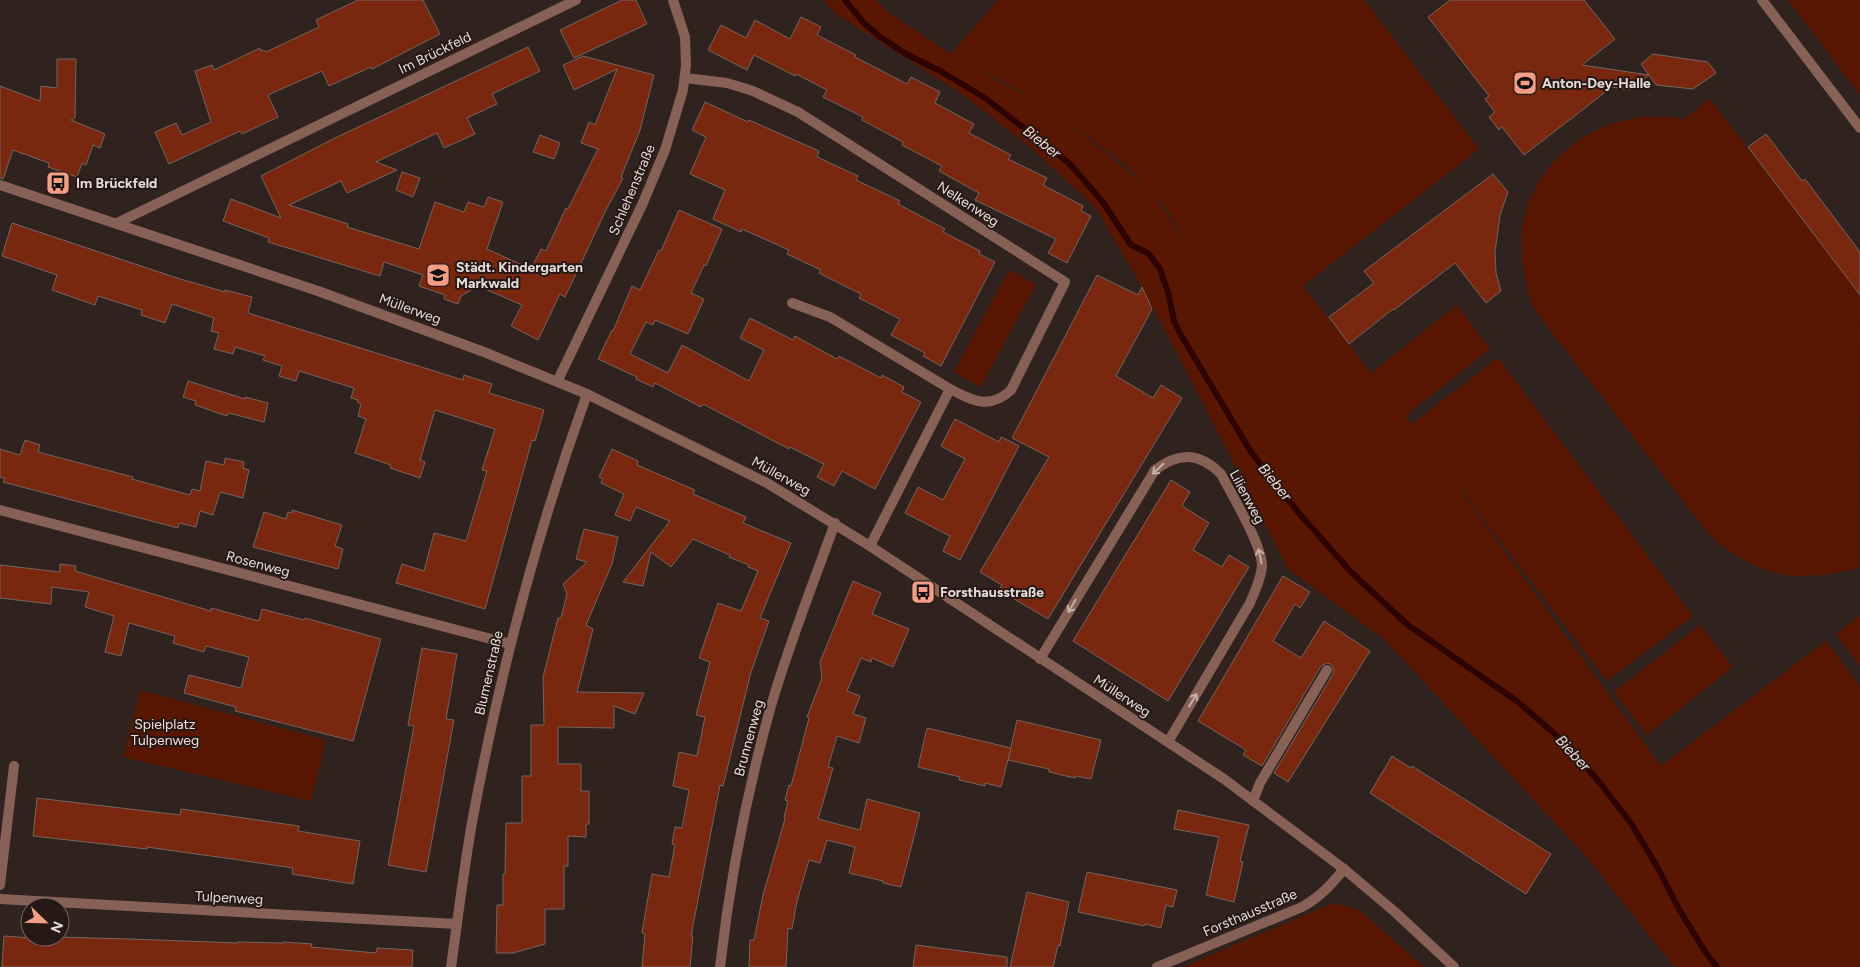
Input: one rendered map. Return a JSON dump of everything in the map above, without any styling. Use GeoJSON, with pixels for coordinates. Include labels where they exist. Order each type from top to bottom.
{"type":"FeatureCollection","features":[{"type":"Feature","properties":{"kind":"street","name":"Im Brückfeld"},"geometry":{"type":"LineString","coordinates":[[116,223],[576,0]]}},
{"type":"Feature","properties":{"kind":"street","name":"Schlehenstraße"},"geometry":{"type":"LineString","coordinates":[[558,380],[642,205],[664,150],[683,90],[685,78],[685,37],[673,0]]}},
{"type":"Feature","properties":{"kind":"street"},"geometry":{"type":"LineString","coordinates":[[1762,0],[1860,128]]}},
{"type":"Feature","properties":{"kind":"street","name":"Nelkenweg"},"geometry":{"type":"LineString","coordinates":[[685,78],[736,86],[760,94],[798,112],[1065,282],[1011,390],[1003,397],[988,402],[974,401],[950,389],[830,318],[792,303]]}},
{"type":"Feature","properties":{"kind":"street","name":"Müllerweg"},"geometry":{"type":"LineString","coordinates":[[0,185],[376,311],[558,380],[768,483],[835,523],[1168,742],[1253,801],[1344,870],[1395,912],[1454,967]]}},
{"type":"Feature","properties":{"kind":"street"},"geometry":{"type":"LineString","coordinates":[[870,546],[950,389]]}},
{"type":"Feature","properties":{"kind":"street","name":"Blumenstraße"},"geometry":{"type":"LineString","coordinates":[[451,967],[472,820],[510,644],[560,469],[588,394]]}},
{"type":"Feature","properties":{"kind":"street","name":"Lilienweg"},"geometry":{"type":"LineString","coordinates":[[1040,659],[1155,470],[1167,461],[1190,456],[1213,466],[1221,474],[1260,552],[1262,567],[1250,603],[1168,742]]}},
{"type":"Feature","properties":{"kind":"street","name":"Rosenweg"},"geometry":{"type":"LineString","coordinates":[[0,510],[510,644]]}},
{"type":"Feature","properties":{"kind":"street","name":"Brunnenweg"},"geometry":{"type":"LineString","coordinates":[[720,967],[737,856],[755,770],[771,707],[835,523]]}},
{"type":"Feature","properties":{"kind":"street"},"geometry":{"type":"LineString","coordinates":[[1253,801],[1260,783],[1327,670]]}},
{"type":"Feature","properties":{"kind":"street"},"geometry":{"type":"LineString","coordinates":[[0,885],[14,766]]}},
{"type":"Feature","properties":{"kind":"street","name":"Forsthausstraße"},"geometry":{"type":"LineString","coordinates":[[1157,967],[1302,907],[1318,898],[1344,870]]}},
{"type":"Feature","properties":{"kind":"street","name":"Tulpenweg"},"geometry":{"type":"LineString","coordinates":[[0,899],[457,924]]}},
{"type":"Feature","properties":{"kind":"green space"},"geometry":{"type":"Polygon","coordinates":[[[823,0],[876,0],[888,12],[951,54],[998,0],[1364,0],[1479,149],[1303,286],[1371,373],[1457,305],[1490,349],[1405,416],[1412,424],[1498,358],[1693,616],[1607,681],[1433,453],[1661,766],[1826,641],[1860,686],[1860,967],[1674,967],[1586,856],[1384,639],[1288,569],[1142,287],[1096,208],[1029,146],[965,96],[835,13],[823,0]],[[969,64],[1051,110],[1003,81],[969,64]],[[1072,125],[1145,185],[1124,164],[1072,125]],[[1156,198],[1194,252],[1166,208],[1156,198]]]}},
{"type":"Feature","properties":{"kind":"green space"},"geometry":{"type":"Polygon","coordinates":[[[1788,0],[1860,0],[1860,95],[1788,0]]]}},
{"type":"Feature","properties":{"kind":"green space"},"geometry":{"type":"Polygon","coordinates":[[[1710,99],[1860,295],[1859,568],[1817,575],[1798,576],[1781,574],[1748,562],[1730,552],[1712,538],[1546,325],[1530,298],[1521,245],[1526,212],[1539,182],[1559,157],[1585,137],[1615,123],[1648,117],[1684,119],[1710,99]]]}},
{"type":"Feature","properties":{"kind":"green space"},"geometry":{"type":"Polygon","coordinates":[[[1009,270],[1036,284],[981,387],[954,372],[1009,270]]]}},
{"type":"Feature","properties":{"kind":"green space"},"geometry":{"type":"Polygon","coordinates":[[[1860,615],[1860,666],[1836,634],[1860,615]]]}},
{"type":"Feature","properties":{"kind":"green space"},"geometry":{"type":"Polygon","coordinates":[[[1700,625],[1733,667],[1647,735],[1614,692],[1700,625]]]}},
{"type":"Feature","properties":{"kind":"green space","name":"Spielplatz Tulpenweg"},"geometry":{"type":"Polygon","coordinates":[[[140,690],[326,740],[311,801],[123,757],[140,690]]]}},
{"type":"Feature","properties":{"kind":"green space"},"geometry":{"type":"Polygon","coordinates":[[[1333,903],[1359,910],[1424,967],[1183,967],[1333,903]]]}},
{"type":"Feature","properties":{"kind":"building"},"geometry":{"type":"Polygon","coordinates":[[[358,0],[423,0],[440,34],[372,69],[371,67],[329,86],[322,71],[268,95],[278,117],[242,134],[240,131],[169,164],[155,132],[176,123],[182,135],[211,122],[195,71],[212,65],[214,70],[260,48],[261,51],[264,50],[266,52],[319,27],[316,20],[358,0]]]}},
{"type":"Feature","properties":{"kind":"building"},"geometry":{"type":"Polygon","coordinates":[[[622,0],[636,0],[647,24],[574,58],[560,30],[622,0]]]}},
{"type":"Feature","properties":{"kind":"building"},"geometry":{"type":"Polygon","coordinates":[[[1450,0],[1584,0],[1615,39],[1582,65],[1649,75],[1630,90],[1612,87],[1524,155],[1502,127],[1499,130],[1489,117],[1495,112],[1485,99],[1489,96],[1428,17],[1450,0]]]}},
{"type":"Feature","properties":{"kind":"building"},"geometry":{"type":"Polygon","coordinates":[[[801,17],[821,27],[817,35],[856,55],[855,57],[907,84],[911,77],[940,92],[935,103],[974,124],[969,133],[1011,155],[1008,159],[1047,178],[1043,185],[1083,206],[1081,211],[1091,216],[1067,263],[1048,253],[1056,239],[975,200],[979,193],[939,171],[942,166],[902,145],[903,142],[862,120],[863,117],[823,97],[827,90],[754,55],[747,70],[708,50],[721,25],[746,38],[755,20],[790,39],[801,17]]]}},
{"type":"Feature","properties":{"kind":"building"},"geometry":{"type":"Polygon","coordinates":[[[528,47],[540,71],[492,94],[497,104],[467,118],[475,134],[444,148],[437,133],[376,162],[397,170],[347,193],[341,181],[289,205],[348,224],[347,227],[419,249],[435,202],[464,212],[468,202],[484,207],[488,197],[503,202],[487,249],[531,269],[541,249],[546,251],[566,208],[568,209],[598,149],[581,143],[589,122],[595,125],[617,69],[574,90],[563,65],[583,56],[654,75],[640,130],[621,177],[623,178],[565,297],[560,294],[538,340],[511,326],[522,305],[478,286],[461,296],[458,304],[444,299],[445,295],[419,286],[423,275],[384,262],[380,276],[268,242],[269,238],[223,221],[231,199],[281,218],[261,176],[335,138],[528,47]]]}},
{"type":"Feature","properties":{"kind":"building"},"geometry":{"type":"Polygon","coordinates":[[[1653,54],[1708,62],[1716,73],[1693,89],[1656,85],[1641,64],[1653,54]]]}},
{"type":"Feature","properties":{"kind":"building"},"geometry":{"type":"Polygon","coordinates":[[[57,59],[76,59],[75,118],[71,120],[105,134],[100,148],[93,145],[86,165],[82,163],[77,177],[48,167],[49,163],[13,150],[3,179],[0,178],[0,86],[40,101],[41,86],[57,88],[57,59]]]}},
{"type":"Feature","properties":{"kind":"building"},"geometry":{"type":"Polygon","coordinates":[[[705,102],[819,151],[817,157],[858,176],[856,180],[900,201],[898,204],[945,229],[943,232],[980,251],[979,254],[995,262],[941,366],[923,356],[925,353],[891,335],[900,319],[859,298],[861,294],[819,273],[821,270],[787,254],[789,250],[742,229],[741,232],[713,219],[725,190],[690,174],[706,137],[692,130],[705,102]]]}},
{"type":"Feature","properties":{"kind":"building"},"geometry":{"type":"Polygon","coordinates":[[[1766,134],[1802,181],[1805,179],[1860,252],[1860,295],[1748,147],[1766,134]]]}},
{"type":"Feature","properties":{"kind":"building"},"geometry":{"type":"Polygon","coordinates":[[[540,135],[560,143],[554,159],[533,152],[540,135]]]}},
{"type":"Feature","properties":{"kind":"building"},"geometry":{"type":"Polygon","coordinates":[[[402,172],[420,178],[413,197],[396,190],[402,172]]]}},
{"type":"Feature","properties":{"kind":"building"},"geometry":{"type":"Polygon","coordinates":[[[1493,174],[1508,192],[1500,215],[1495,252],[1496,273],[1501,291],[1486,303],[1455,263],[1349,344],[1329,317],[1374,283],[1364,271],[1493,174]]]}},
{"type":"Feature","properties":{"kind":"building"},"geometry":{"type":"Polygon","coordinates":[[[679,210],[722,229],[706,266],[704,265],[691,293],[704,299],[688,334],[655,320],[653,325],[646,322],[630,354],[668,373],[682,345],[749,381],[764,350],[740,338],[750,318],[793,340],[795,336],[837,359],[839,356],[881,378],[882,375],[904,387],[902,392],[921,402],[875,489],[842,471],[834,486],[817,477],[824,464],[790,447],[789,449],[703,404],[701,407],[655,383],[653,387],[636,379],[637,377],[598,359],[613,331],[632,286],[640,290],[659,250],[661,251],[679,210]]]}},
{"type":"Feature","properties":{"kind":"building"},"geometry":{"type":"Polygon","coordinates":[[[12,223],[177,278],[225,292],[225,290],[252,297],[248,313],[463,380],[464,375],[492,384],[489,393],[544,410],[535,441],[532,440],[485,609],[396,583],[402,564],[424,571],[434,533],[466,541],[487,471],[482,470],[495,429],[435,410],[420,460],[425,462],[420,478],[390,468],[391,465],[355,453],[366,419],[358,416],[361,404],[357,402],[358,400],[351,398],[354,388],[299,371],[296,381],[279,376],[282,366],[263,360],[265,356],[235,347],[233,354],[214,349],[219,333],[211,331],[214,318],[172,304],[165,323],[141,315],[142,310],[98,296],[95,305],[52,290],[57,275],[2,256],[12,223]]]}},
{"type":"Feature","properties":{"kind":"building"},"geometry":{"type":"Polygon","coordinates":[[[1097,275],[1138,295],[1142,287],[1152,309],[1116,376],[1153,398],[1161,385],[1182,398],[1048,619],[999,590],[1002,585],[980,572],[1049,457],[1012,438],[1097,275]]]}},
{"type":"Feature","properties":{"kind":"building"},"geometry":{"type":"Polygon","coordinates":[[[188,381],[245,399],[245,397],[268,403],[264,422],[228,413],[227,416],[195,405],[196,401],[183,397],[188,381]]]}},
{"type":"Feature","properties":{"kind":"building"},"geometry":{"type":"Polygon","coordinates":[[[955,419],[999,442],[1001,437],[1019,446],[960,560],[943,551],[950,536],[905,513],[918,487],[943,500],[965,459],[941,446],[955,419]]]}},
{"type":"Feature","properties":{"kind":"building"},"geometry":{"type":"Polygon","coordinates":[[[25,440],[40,445],[38,452],[133,477],[132,479],[190,495],[192,489],[200,491],[206,461],[224,465],[225,458],[244,462],[243,468],[249,470],[243,498],[220,492],[213,515],[200,511],[196,527],[179,523],[178,528],[3,482],[5,478],[0,477],[0,449],[20,455],[25,440]]]}},
{"type":"Feature","properties":{"kind":"building"},"geometry":{"type":"Polygon","coordinates":[[[612,449],[638,461],[637,465],[695,490],[693,494],[746,517],[743,523],[791,543],[760,618],[769,621],[751,672],[723,786],[720,785],[691,936],[693,936],[690,967],[642,967],[645,934],[642,933],[652,874],[669,877],[675,845],[672,844],[675,827],[682,828],[689,790],[673,786],[679,752],[697,756],[705,717],[696,715],[710,662],[699,658],[718,603],[741,611],[758,571],[729,557],[730,555],[693,539],[671,567],[651,552],[643,586],[623,582],[670,521],[636,507],[630,521],[615,515],[624,494],[601,483],[603,479],[599,477],[612,449]]]}},
{"type":"Feature","properties":{"kind":"building"},"geometry":{"type":"Polygon","coordinates":[[[1171,480],[1190,492],[1182,506],[1209,523],[1193,550],[1222,567],[1229,555],[1249,567],[1168,701],[1073,641],[1171,480]]]}},
{"type":"Feature","properties":{"kind":"building"},"geometry":{"type":"Polygon","coordinates":[[[292,510],[342,525],[335,546],[343,549],[338,569],[253,547],[264,512],[286,519],[288,512],[292,513],[292,510]]]}},
{"type":"Feature","properties":{"kind":"building"},"geometry":{"type":"Polygon","coordinates":[[[584,529],[618,537],[612,564],[586,625],[593,629],[577,692],[644,693],[635,714],[614,706],[614,728],[558,727],[558,764],[581,764],[581,791],[589,791],[589,824],[586,824],[586,837],[568,836],[568,866],[564,866],[564,909],[545,909],[545,944],[513,953],[496,953],[497,905],[503,905],[506,823],[522,823],[522,776],[531,776],[531,725],[544,725],[543,677],[558,618],[561,618],[567,594],[563,584],[587,562],[576,559],[584,529]]]}},
{"type":"Feature","properties":{"kind":"building"},"geometry":{"type":"Polygon","coordinates":[[[60,564],[76,566],[75,571],[211,611],[211,608],[259,621],[262,609],[304,620],[305,618],[381,639],[353,741],[235,711],[236,707],[184,693],[189,675],[241,688],[249,657],[206,646],[204,652],[173,643],[175,636],[129,623],[121,656],[105,652],[114,616],[85,607],[89,592],[52,587],[51,604],[0,598],[0,565],[60,572],[60,564]]]}},
{"type":"Feature","properties":{"kind":"building"},"geometry":{"type":"Polygon","coordinates":[[[1283,576],[1310,592],[1300,608],[1295,604],[1273,641],[1301,658],[1324,621],[1370,651],[1288,782],[1274,773],[1333,674],[1334,670],[1331,664],[1327,663],[1321,666],[1262,766],[1243,755],[1246,750],[1198,721],[1283,576]]]}},
{"type":"Feature","properties":{"kind":"building"},"geometry":{"type":"Polygon","coordinates":[[[853,581],[881,593],[872,614],[909,629],[893,667],[872,658],[871,662],[861,658],[847,691],[860,696],[853,714],[866,718],[859,743],[837,736],[828,767],[833,768],[818,819],[860,830],[867,799],[920,813],[901,887],[849,873],[855,847],[827,840],[820,863],[809,860],[797,901],[792,929],[788,928],[786,967],[749,967],[750,940],[754,940],[763,895],[785,819],[788,801],[785,800],[789,785],[791,786],[809,718],[807,717],[822,678],[820,662],[853,581]]]}},
{"type":"Feature","properties":{"kind":"building"},"geometry":{"type":"Polygon","coordinates":[[[422,648],[457,654],[446,719],[454,720],[426,872],[388,865],[414,726],[408,725],[422,648]]]}},
{"type":"Feature","properties":{"kind":"building"},"geometry":{"type":"Polygon","coordinates":[[[1017,720],[1101,740],[1091,779],[1075,776],[1075,778],[1049,772],[1049,769],[1008,760],[1017,720]]]}},
{"type":"Feature","properties":{"kind":"building"},"geometry":{"type":"Polygon","coordinates":[[[927,728],[1011,748],[1001,787],[985,783],[985,786],[959,780],[960,777],[918,767],[927,728]]]}},
{"type":"Feature","properties":{"kind":"building"},"geometry":{"type":"Polygon","coordinates":[[[1392,756],[1411,768],[1412,766],[1551,854],[1526,894],[1370,793],[1392,756]]]}},
{"type":"Feature","properties":{"kind":"building"},"geometry":{"type":"Polygon","coordinates":[[[37,798],[180,815],[181,809],[299,826],[298,831],[360,841],[353,884],[292,874],[293,868],[147,847],[147,849],[33,836],[37,798]]]}},
{"type":"Feature","properties":{"kind":"building"},"geometry":{"type":"Polygon","coordinates":[[[1178,810],[1249,825],[1240,861],[1243,862],[1234,902],[1206,895],[1219,837],[1174,829],[1178,810]]]}},
{"type":"Feature","properties":{"kind":"building"},"geometry":{"type":"Polygon","coordinates":[[[1087,872],[1177,890],[1173,907],[1166,905],[1161,928],[1078,912],[1087,872]]]}},
{"type":"Feature","properties":{"kind":"building"},"geometry":{"type":"Polygon","coordinates":[[[1027,892],[1069,902],[1060,946],[1058,945],[1053,967],[1010,967],[1027,892]]]}},
{"type":"Feature","properties":{"kind":"building"},"geometry":{"type":"Polygon","coordinates":[[[4,936],[20,937],[20,947],[70,947],[70,937],[238,943],[283,942],[312,944],[311,947],[376,953],[377,948],[413,950],[412,967],[2,967],[4,936]]]}},
{"type":"Feature","properties":{"kind":"building"},"geometry":{"type":"Polygon","coordinates":[[[916,945],[1007,957],[1007,967],[913,967],[916,945]]]}},
{"type":"Feature","properties":{"kind":"waterway","name":"Bieber"},"geometry":{"type":"LineString","coordinates":[[845,0],[864,23],[879,36],[906,54],[942,72],[985,98],[1069,163],[1102,201],[1131,245],[1148,253],[1160,269],[1168,292],[1174,321],[1181,335],[1251,452],[1298,512],[1352,573],[1408,625],[1518,702],[1555,734],[1596,778],[1631,823],[1659,870],[1680,911],[1717,967]]}},
{"type":"Feature","properties":{"kind":"place","name":"Anton-Dey-Halle"},"geometry":{"type":"Point","coordinates":[1525,83]}},
{"type":"Feature","properties":{"kind":"place","name":"Im Brückfeld"},"geometry":{"type":"Point","coordinates":[58,183]}},
{"type":"Feature","properties":{"kind":"place","name":"Städt. Kindergarten Markwald"},"geometry":{"type":"Point","coordinates":[438,275]}},
{"type":"Feature","properties":{"kind":"place","name":"Forsthausstraße"},"geometry":{"type":"Point","coordinates":[923,592]}}]}
